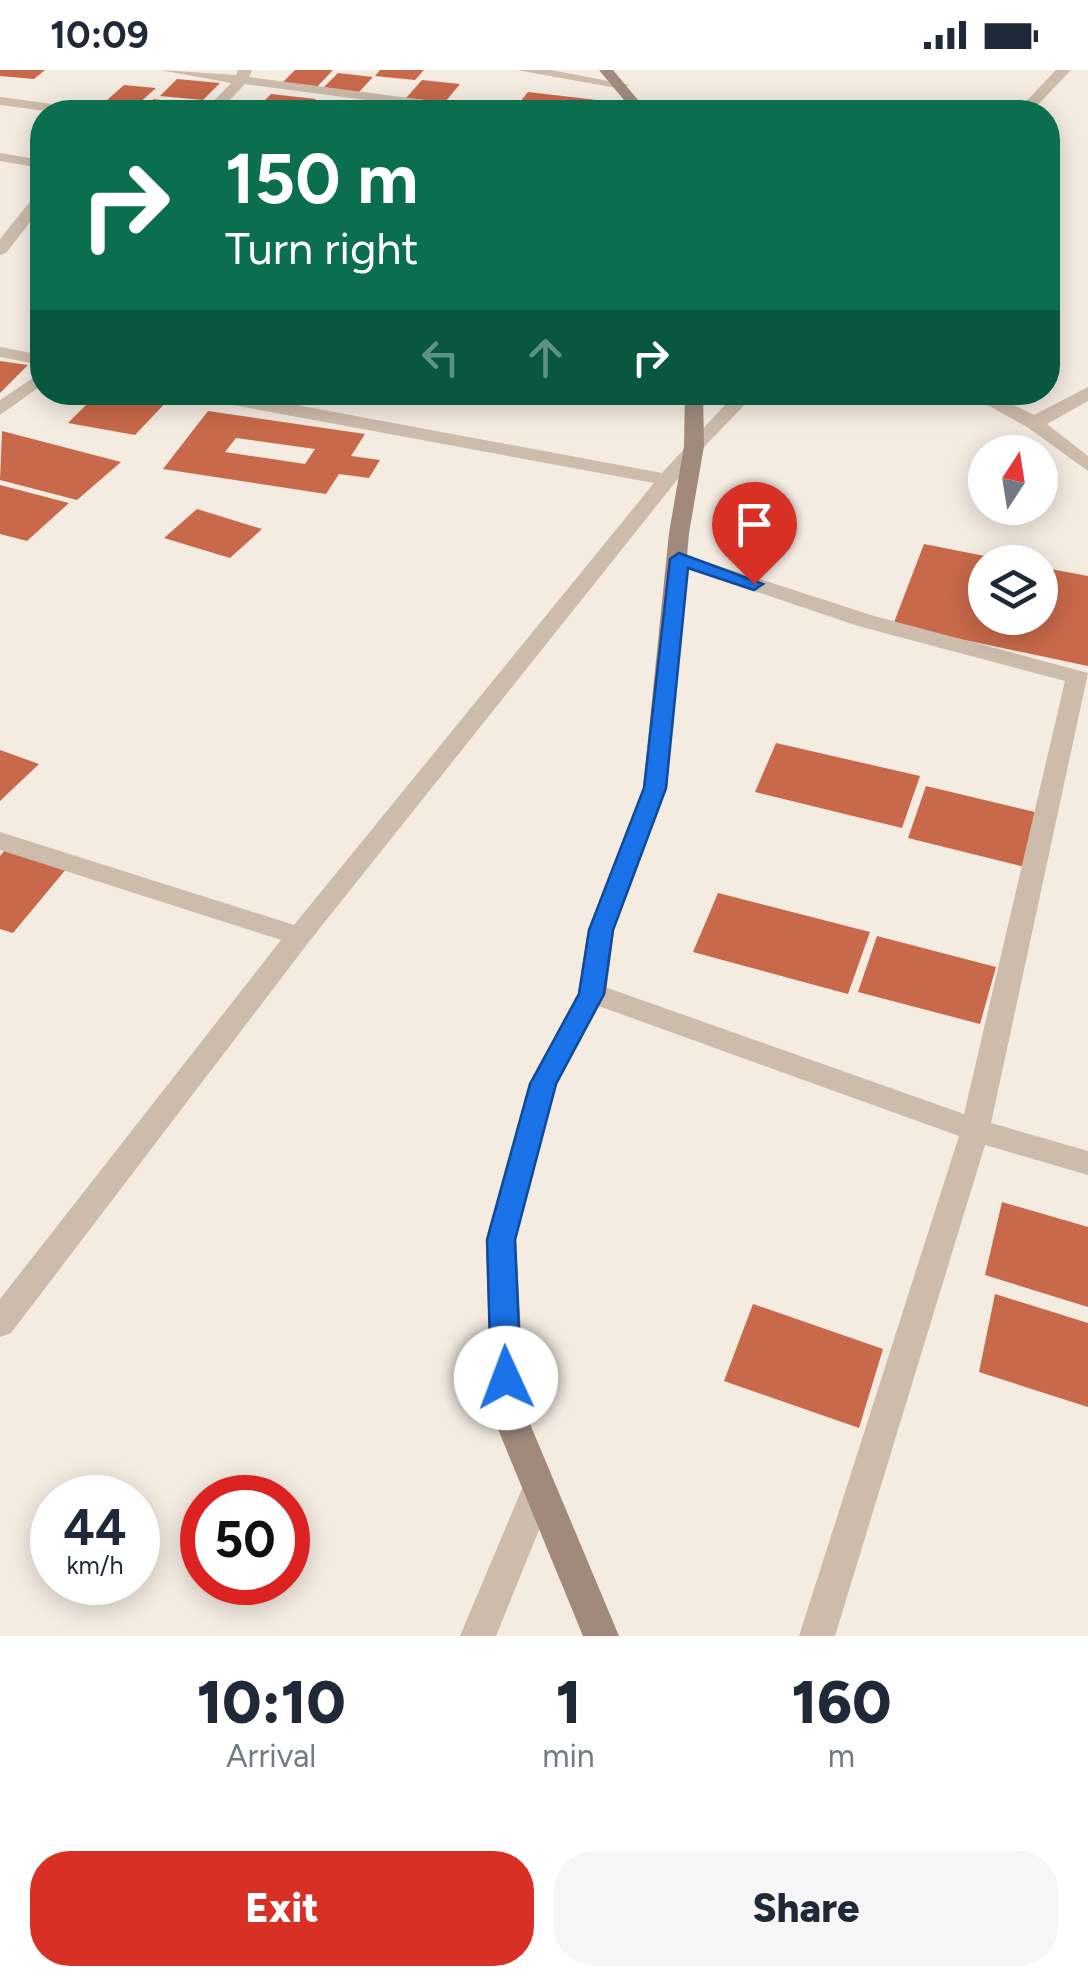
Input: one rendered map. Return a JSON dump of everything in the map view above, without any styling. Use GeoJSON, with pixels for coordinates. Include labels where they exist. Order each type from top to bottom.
{"type":"FeatureCollection","features":[{"type":"Feature","properties":{"kind":"main road"},"geometry":{"type":"LineString","coordinates":[[606,70],[633,100]]}},
{"type":"Feature","properties":{"kind":"main road"},"geometry":{"type":"LineString","coordinates":[[602,1636],[508,1412],[501,1240],[543,1084],[592,994],[601,930],[655,788],[679,533],[694,446],[694,405]]}},
{"type":"Feature","properties":{"kind":"street"},"geometry":{"type":"LineString","coordinates":[[167,70],[243,75],[407,100]]}},
{"type":"Feature","properties":{"kind":"street"},"geometry":{"type":"LineString","coordinates":[[524,70],[622,85]]}},
{"type":"Feature","properties":{"kind":"street"},"geometry":{"type":"LineString","coordinates":[[1035,100],[1064,70]]}},
{"type":"Feature","properties":{"kind":"street"},"geometry":{"type":"LineString","coordinates":[[221,100],[243,75]]}},
{"type":"Feature","properties":{"kind":"street"},"geometry":{"type":"LineString","coordinates":[[0,101],[30,105]]}},
{"type":"Feature","properties":{"kind":"street"},"geometry":{"type":"LineString","coordinates":[[0,157],[30,162]]}},
{"type":"Feature","properties":{"kind":"street"},"geometry":{"type":"LineString","coordinates":[[0,250],[30,212]]}},
{"type":"Feature","properties":{"kind":"street"},"geometry":{"type":"LineString","coordinates":[[0,352],[30,358]]}},
{"type":"Feature","properties":{"kind":"street"},"geometry":{"type":"LineString","coordinates":[[0,408],[30,386]]}},
{"type":"Feature","properties":{"kind":"street"},"geometry":{"type":"LineString","coordinates":[[1034,424],[1088,394]]}},
{"type":"Feature","properties":{"kind":"street"},"geometry":{"type":"LineString","coordinates":[[266,405],[668,480]]}},
{"type":"Feature","properties":{"kind":"street"},"geometry":{"type":"LineString","coordinates":[[0,1323],[299,936],[694,446],[735,405]]}},
{"type":"Feature","properties":{"kind":"street"},"geometry":{"type":"LineString","coordinates":[[997,405],[1034,424],[1088,465]]}},
{"type":"Feature","properties":{"kind":"street"},"geometry":{"type":"LineString","coordinates":[[679,559],[866,621],[1082,678],[975,1130],[817,1636]]}},
{"type":"Feature","properties":{"kind":"street"},"geometry":{"type":"LineString","coordinates":[[0,842],[299,936]]}},
{"type":"Feature","properties":{"kind":"street"},"geometry":{"type":"LineString","coordinates":[[592,994],[975,1130],[1088,1163]]}},
{"type":"Feature","properties":{"kind":"street"},"geometry":{"type":"LineString","coordinates":[[478,1636],[539,1488]]}},
{"type":"Feature","properties":{"kind":"building"},"geometry":{"type":"Polygon","coordinates":[[[0,70],[45,70],[34,79],[0,76],[0,70]]]}},
{"type":"Feature","properties":{"kind":"building"},"geometry":{"type":"Polygon","coordinates":[[[295,70],[333,70],[317,87],[282,83],[295,70]]]}},
{"type":"Feature","properties":{"kind":"building"},"geometry":{"type":"Polygon","coordinates":[[[380,70],[424,70],[415,80],[375,76],[380,70]]]}},
{"type":"Feature","properties":{"kind":"building"},"geometry":{"type":"Polygon","coordinates":[[[338,73],[373,77],[358,93],[322,89],[338,73]]]}},
{"type":"Feature","properties":{"kind":"building"},"geometry":{"type":"Polygon","coordinates":[[[177,79],[220,83],[203,100],[160,96],[177,79]]]}},
{"type":"Feature","properties":{"kind":"building"},"geometry":{"type":"Polygon","coordinates":[[[422,80],[460,84],[447,100],[406,98],[422,80]]]}},
{"type":"Feature","properties":{"kind":"building"},"geometry":{"type":"Polygon","coordinates":[[[124,85],[156,88],[142,100],[107,100],[124,85]]]}},
{"type":"Feature","properties":{"kind":"building"},"geometry":{"type":"Polygon","coordinates":[[[528,92],[597,100],[522,100],[528,92]]]}},
{"type":"Feature","properties":{"kind":"building"},"geometry":{"type":"Polygon","coordinates":[[[271,94],[316,99],[315,100],[265,100],[271,94]]]}},
{"type":"Feature","properties":{"kind":"building"},"geometry":{"type":"Polygon","coordinates":[[[0,361],[28,365],[0,393],[0,361]]]}},
{"type":"Feature","properties":{"kind":"building"},"geometry":{"type":"Polygon","coordinates":[[[86,405],[163,405],[135,435],[68,423],[86,405]]]}},
{"type":"Feature","properties":{"kind":"building"},"geometry":{"type":"Polygon","coordinates":[[[208,411],[365,434],[351,456],[380,460],[369,478],[339,474],[326,494],[163,469],[208,411]],[[236,438],[225,452],[305,464],[315,449],[236,438]]]}},
{"type":"Feature","properties":{"kind":"building"},"geometry":{"type":"Polygon","coordinates":[[[2,431],[121,462],[77,500],[0,480],[2,431]]]}},
{"type":"Feature","properties":{"kind":"building"},"geometry":{"type":"Polygon","coordinates":[[[0,485],[69,503],[27,541],[0,534],[0,485]]]}},
{"type":"Feature","properties":{"kind":"building"},"geometry":{"type":"Polygon","coordinates":[[[197,509],[262,529],[230,558],[164,538],[197,509]]]}},
{"type":"Feature","properties":{"kind":"building"},"geometry":{"type":"Polygon","coordinates":[[[924,544],[968,553],[968,635],[1058,635],[1058,570],[1088,576],[1088,666],[893,625],[924,544]]]}},
{"type":"Feature","properties":{"kind":"building"},"geometry":{"type":"Polygon","coordinates":[[[776,743],[920,776],[902,828],[755,792],[776,743]]]}},
{"type":"Feature","properties":{"kind":"building"},"geometry":{"type":"Polygon","coordinates":[[[0,750],[39,764],[0,801],[0,750]]]}},
{"type":"Feature","properties":{"kind":"building"},"geometry":{"type":"Polygon","coordinates":[[[926,786],[1039,813],[1025,867],[908,838],[926,786]]]}},
{"type":"Feature","properties":{"kind":"building"},"geometry":{"type":"Polygon","coordinates":[[[5,850],[67,868],[13,933],[0,929],[0,856],[5,850]]]}},
{"type":"Feature","properties":{"kind":"building"},"geometry":{"type":"Polygon","coordinates":[[[718,893],[870,932],[848,994],[693,952],[718,893]]]}},
{"type":"Feature","properties":{"kind":"building"},"geometry":{"type":"Polygon","coordinates":[[[877,936],[996,967],[980,1024],[858,992],[877,936]]]}},
{"type":"Feature","properties":{"kind":"building"},"geometry":{"type":"Polygon","coordinates":[[[1002,1202],[1088,1227],[1088,1307],[985,1275],[1002,1202]]]}},
{"type":"Feature","properties":{"kind":"building"},"geometry":{"type":"Polygon","coordinates":[[[995,1294],[1088,1323],[1088,1407],[979,1372],[995,1294]]]}},
{"type":"Feature","properties":{"kind":"building"},"geometry":{"type":"Polygon","coordinates":[[[753,1304],[883,1349],[859,1428],[724,1381],[753,1304]]]}},
{"type":"Feature","properties":{"kind":"route"},"geometry":{"type":"LineString","coordinates":[[506,1378],[501,1240],[543,1084],[592,994],[601,930],[655,788],[679,559],[754,584]]}}]}
